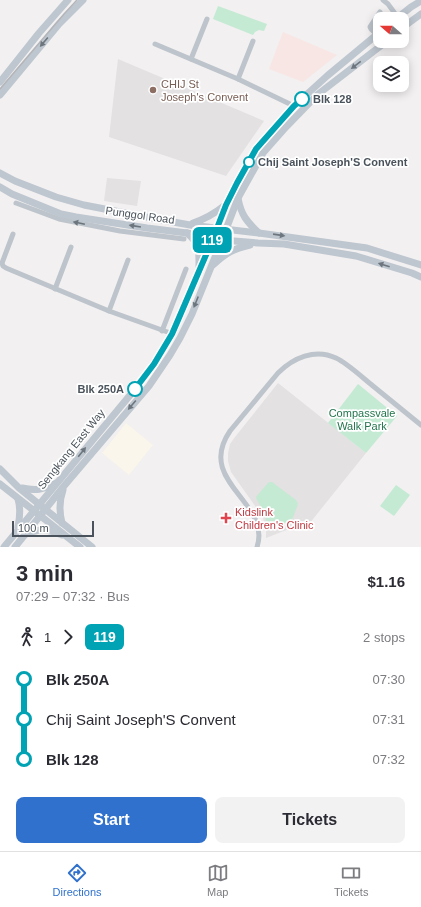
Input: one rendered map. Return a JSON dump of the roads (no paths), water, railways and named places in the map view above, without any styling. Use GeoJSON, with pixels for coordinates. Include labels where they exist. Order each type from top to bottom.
{"type":"FeatureCollection","features":[{"type":"Feature","properties":{"kind":"main road"},"geometry":{"type":"LineString","coordinates":[[0,82],[39,33],[68,0]]}},
{"type":"Feature","properties":{"kind":"main road"},"geometry":{"type":"LineString","coordinates":[[0,95],[59,24],[83,0]]}},
{"type":"Feature","properties":{"kind":"main road"},"geometry":{"type":"LineString","coordinates":[[409,13],[421,1]]}},
{"type":"Feature","properties":{"kind":"main road"},"geometry":{"type":"LineString","coordinates":[[409,19],[421,14]]}},
{"type":"Feature","properties":{"kind":"main road","name":"Sengkang East Way"},"geometry":{"type":"LineString","coordinates":[[4,547],[18,530],[37,514],[46,509],[61,484],[141,382],[172,334],[226,205],[256,149],[294,106],[327,76],[373,39]]}},
{"type":"Feature","properties":{"kind":"main road","name":"Sengkang East Way"},"geometry":{"type":"LineString","coordinates":[[15,547],[26,534],[37,514],[40,504],[61,484],[149,386],[170,356],[192,314],[238,198],[263,153],[317,95],[378,48]]}},
{"type":"Feature","properties":{"kind":"main road","name":"Punggol Road"},"geometry":{"type":"LineString","coordinates":[[0,173],[15,181],[84,205],[190,225],[226,228],[367,248],[419,263]]}},
{"type":"Feature","properties":{"kind":"main road","name":"Punggol Road"},"geometry":{"type":"LineString","coordinates":[[0,187],[24,202],[60,216],[76,217],[120,227],[167,234],[222,240],[284,244],[356,256],[421,277]]}},
{"type":"Feature","properties":{"kind":"main road"},"geometry":{"type":"LineString","coordinates":[[238,198],[240,208],[244,216],[259,233]]}},
{"type":"Feature","properties":{"kind":"main road"},"geometry":{"type":"LineString","coordinates":[[190,225],[204,220],[226,205]]}},
{"type":"Feature","properties":{"kind":"main road"},"geometry":{"type":"LineString","coordinates":[[185,236],[194,239],[198,245],[198,272]]}},
{"type":"Feature","properties":{"kind":"main road"},"geometry":{"type":"LineString","coordinates":[[211,266],[223,255],[232,250],[258,243]]}},
{"type":"Feature","properties":{"kind":"main road"},"geometry":{"type":"LineString","coordinates":[[0,469],[19,488],[92,547]]}},
{"type":"Feature","properties":{"kind":"main road"},"geometry":{"type":"LineString","coordinates":[[0,484],[80,547]]}},
{"type":"Feature","properties":{"kind":"main road"},"geometry":{"type":"LineString","coordinates":[[19,488],[36,490],[61,484],[60,514],[62,523]]}},
{"type":"Feature","properties":{"kind":"main road"},"geometry":{"type":"LineString","coordinates":[[18,499],[21,513],[18,530]]}},
{"type":"Feature","properties":{"kind":"main road"},"geometry":{"type":"LineString","coordinates":[[26,534],[35,530],[47,530],[69,538]]}},
{"type":"Feature","properties":{"kind":"street"},"geometry":{"type":"LineString","coordinates":[[383,0],[393,12]]}},
{"type":"Feature","properties":{"kind":"street"},"geometry":{"type":"LineString","coordinates":[[191,59],[208,19]]}},
{"type":"Feature","properties":{"kind":"street"},"geometry":{"type":"LineString","coordinates":[[373,22],[370,27],[373,30]]}},
{"type":"Feature","properties":{"kind":"street"},"geometry":{"type":"LineString","coordinates":[[238,79],[253,41]]}},
{"type":"Feature","properties":{"kind":"street"},"geometry":{"type":"LineString","coordinates":[[155,44],[238,79],[294,106]]}},
{"type":"Feature","properties":{"kind":"street"},"geometry":{"type":"LineString","coordinates":[[16,203],[24,202]]}},
{"type":"Feature","properties":{"kind":"street"},"geometry":{"type":"LineString","coordinates":[[13,234],[2,263],[6,268],[55,289],[172,334]]}},
{"type":"Feature","properties":{"kind":"street"},"geometry":{"type":"LineString","coordinates":[[55,289],[71,247]]}},
{"type":"Feature","properties":{"kind":"street"},"geometry":{"type":"LineString","coordinates":[[109,310],[128,260]]}},
{"type":"Feature","properties":{"kind":"street"},"geometry":{"type":"LineString","coordinates":[[162,331],[186,269]]}},
{"type":"Feature","properties":{"kind":"street"},"geometry":{"type":"LineString","coordinates":[[257,547],[259,531],[256,519],[227,479],[223,469],[221,452],[226,437],[230,431],[284,366],[294,360],[308,355],[322,355],[336,358],[421,425]]}},
{"type":"Feature","properties":{"kind":"railway"},"geometry":{"type":"LineString","coordinates":[[0,89],[77,0]]}},
{"type":"Feature","properties":{"kind":"place","name":"CHIJ St Joseph's Convent"},"geometry":{"type":"Point","coordinates":[153,90]}},
{"type":"Feature","properties":{"kind":"place","name":"Blk 128"},"geometry":{"type":"Point","coordinates":[302,99]}},
{"type":"Feature","properties":{"kind":"place","name":"Chij Saint Joseph'S Convent"},"geometry":{"type":"Point","coordinates":[249,162]}},
{"type":"Feature","properties":{"kind":"place","name":"Blk 250A"},"geometry":{"type":"Point","coordinates":[135,389]}},
{"type":"Feature","properties":{"kind":"place","name":"Kidslink Children's Clinic"},"geometry":{"type":"Point","coordinates":[226,518]}},
{"type":"Feature","properties":{"kind":"park label","name":"Compassvale Walk Park"},"geometry":{"type":"Point","coordinates":[362,419]}}]}
